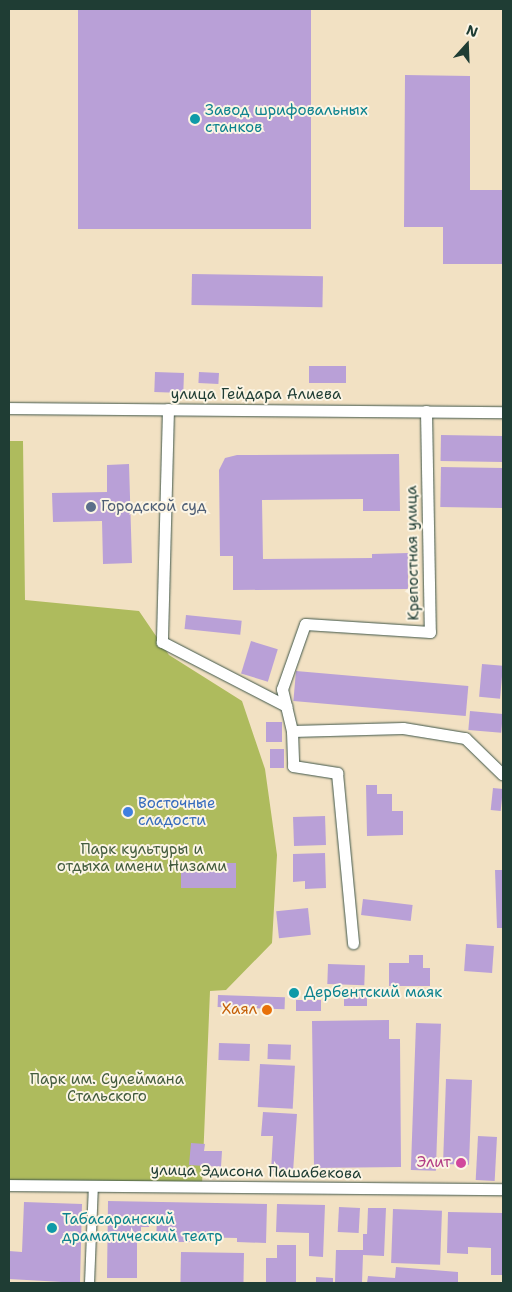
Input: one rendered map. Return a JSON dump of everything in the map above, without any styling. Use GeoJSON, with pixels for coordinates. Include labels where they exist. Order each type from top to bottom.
{"type":"FeatureCollection","features":[{"type":"Feature","properties":{"kind":"street","name":"улица Гейдара Алиева"},"geometry":{"type":"LineString","coordinates":[[9,408],[503,412]]}},
{"type":"Feature","properties":{"kind":"street"},"geometry":{"type":"LineString","coordinates":[[168,410],[162,642],[286,706]]}},
{"type":"Feature","properties":{"kind":"street","name":"Крепостная улица"},"geometry":{"type":"LineString","coordinates":[[353,943],[337,773],[293,766],[292,731],[282,689],[305,624],[430,632],[426,411]]}},
{"type":"Feature","properties":{"kind":"street"},"geometry":{"type":"LineString","coordinates":[[292,731],[403,728],[465,738],[502,774]]}},
{"type":"Feature","properties":{"kind":"street","name":"улица Эдисона Пашабекова"},"geometry":{"type":"LineString","coordinates":[[9,1185],[503,1189]]}},
{"type":"Feature","properties":{"kind":"street"},"geometry":{"type":"LineString","coordinates":[[89,1283],[93,1185]]}},
{"type":"Feature","properties":{"kind":"green space","name":"Парк культуры и отдыха имени Низами"},"geometry":{"type":"Polygon","coordinates":[[[9,441],[23,441],[25,600],[139,611],[169,655],[242,701],[265,769],[277,855],[272,943],[226,990],[210,991],[202,1186],[9,1185],[9,441]]]}},
{"type":"Feature","properties":{"kind":"building","name":"Завод шрифовальных станков"},"geometry":{"type":"Polygon","coordinates":[[[78,9],[311,9],[311,229],[78,229],[78,9]]]}},
{"type":"Feature","properties":{"kind":"building"},"geometry":{"type":"Polygon","coordinates":[[[405,75],[470,76],[470,190],[503,190],[503,264],[443,264],[443,227],[404,227],[405,75]]]}},
{"type":"Feature","properties":{"kind":"building"},"geometry":{"type":"Polygon","coordinates":[[[192,274],[323,276],[322,307],[191,305],[192,274]]]}},
{"type":"Feature","properties":{"kind":"building"},"geometry":{"type":"Polygon","coordinates":[[[309,366],[346,366],[346,383],[309,383],[309,366]]]}},
{"type":"Feature","properties":{"kind":"building"},"geometry":{"type":"Polygon","coordinates":[[[155,372],[184,373],[183,393],[154,392],[155,372]]]}},
{"type":"Feature","properties":{"kind":"building"},"geometry":{"type":"Polygon","coordinates":[[[199,372],[219,373],[218,384],[198,383],[199,372]]]}},
{"type":"Feature","properties":{"kind":"building"},"geometry":{"type":"Polygon","coordinates":[[[441,435],[503,436],[503,462],[441,461],[441,435]]]}},
{"type":"Feature","properties":{"kind":"building"},"geometry":{"type":"Polygon","coordinates":[[[399,454],[400,511],[363,511],[363,499],[262,500],[263,559],[372,558],[372,554],[408,553],[408,589],[233,590],[233,556],[220,556],[219,470],[225,458],[237,455],[399,454]]]}},
{"type":"Feature","properties":{"kind":"building","name":"Городской суд"},"geometry":{"type":"Polygon","coordinates":[[[129,464],[132,563],[103,564],[102,521],[53,522],[52,493],[107,492],[107,465],[129,464]]]}},
{"type":"Feature","properties":{"kind":"building"},"geometry":{"type":"Polygon","coordinates":[[[441,467],[503,468],[502,508],[440,507],[441,467]]]}},
{"type":"Feature","properties":{"kind":"building"},"geometry":{"type":"Polygon","coordinates":[[[186,615],[242,621],[240,635],[185,629],[186,615]]]}},
{"type":"Feature","properties":{"kind":"building"},"geometry":{"type":"Polygon","coordinates":[[[251,641],[278,649],[268,682],[241,674],[251,641]]]}},
{"type":"Feature","properties":{"kind":"building"},"geometry":{"type":"Polygon","coordinates":[[[482,664],[503,666],[500,699],[479,697],[482,664]]]}},
{"type":"Feature","properties":{"kind":"building"},"geometry":{"type":"Polygon","coordinates":[[[296,671],[468,686],[466,716],[293,701],[296,671]]]}},
{"type":"Feature","properties":{"kind":"building"},"geometry":{"type":"Polygon","coordinates":[[[470,711],[503,714],[501,733],[468,730],[470,711]]]}},
{"type":"Feature","properties":{"kind":"building"},"geometry":{"type":"Polygon","coordinates":[[[266,722],[282,722],[282,742],[266,742],[266,722]]]}},
{"type":"Feature","properties":{"kind":"building"},"geometry":{"type":"Polygon","coordinates":[[[270,749],[284,749],[284,768],[270,768],[270,749]]]}},
{"type":"Feature","properties":{"kind":"building"},"geometry":{"type":"Polygon","coordinates":[[[366,785],[377,785],[377,794],[392,794],[392,811],[403,811],[403,835],[367,836],[366,785]]]}},
{"type":"Feature","properties":{"kind":"building"},"geometry":{"type":"Polygon","coordinates":[[[493,788],[503,789],[501,811],[491,810],[493,788]]]}},
{"type":"Feature","properties":{"kind":"building"},"geometry":{"type":"Polygon","coordinates":[[[325,816],[326,845],[294,846],[293,817],[325,816]]]}},
{"type":"Feature","properties":{"kind":"building"},"geometry":{"type":"Polygon","coordinates":[[[325,853],[326,888],[305,889],[305,881],[293,882],[293,854],[325,853]]]}},
{"type":"Feature","properties":{"kind":"building"},"geometry":{"type":"Polygon","coordinates":[[[181,863],[236,863],[236,888],[181,888],[181,863]]]}},
{"type":"Feature","properties":{"kind":"building"},"geometry":{"type":"Polygon","coordinates":[[[495,870],[503,870],[503,928],[497,928],[495,870]]]}},
{"type":"Feature","properties":{"kind":"building"},"geometry":{"type":"Polygon","coordinates":[[[363,899],[413,905],[411,921],[361,915],[363,899]]]}},
{"type":"Feature","properties":{"kind":"building"},"geometry":{"type":"Polygon","coordinates":[[[308,908],[311,935],[279,938],[276,911],[308,908]]]}},
{"type":"Feature","properties":{"kind":"building"},"geometry":{"type":"Polygon","coordinates":[[[466,944],[494,946],[492,973],[464,971],[466,944]]]}},
{"type":"Feature","properties":{"kind":"building"},"geometry":{"type":"Polygon","coordinates":[[[409,955],[423,955],[423,968],[430,968],[430,986],[389,986],[389,963],[409,963],[409,955]]]}},
{"type":"Feature","properties":{"kind":"building"},"geometry":{"type":"Polygon","coordinates":[[[328,964],[365,965],[364,985],[327,984],[328,964]]]}},
{"type":"Feature","properties":{"kind":"building","name":"Дербентский маяк"},"geometry":{"type":"Polygon","coordinates":[[[294,988],[300,994],[294,1000],[288,994],[294,988]]]}},
{"type":"Feature","properties":{"kind":"building"},"geometry":{"type":"Polygon","coordinates":[[[344,992],[367,992],[367,1006],[344,1006],[344,992]]]}},
{"type":"Feature","properties":{"kind":"building"},"geometry":{"type":"Polygon","coordinates":[[[218,995],[285,997],[285,1009],[218,1007],[218,995]]]}},
{"type":"Feature","properties":{"kind":"building"},"geometry":{"type":"Polygon","coordinates":[[[296,1000],[321,1000],[321,1011],[296,1011],[296,1000]]]}},
{"type":"Feature","properties":{"kind":"building"},"geometry":{"type":"Polygon","coordinates":[[[389,1020],[389,1039],[400,1039],[401,1167],[314,1168],[312,1021],[389,1020]]]}},
{"type":"Feature","properties":{"kind":"building"},"geometry":{"type":"Polygon","coordinates":[[[416,1023],[441,1024],[436,1171],[411,1170],[416,1023]]]}},
{"type":"Feature","properties":{"kind":"building"},"geometry":{"type":"Polygon","coordinates":[[[219,1043],[250,1044],[249,1061],[218,1060],[219,1043]]]}},
{"type":"Feature","properties":{"kind":"building"},"geometry":{"type":"Polygon","coordinates":[[[268,1044],[291,1045],[290,1060],[267,1059],[268,1044]]]}},
{"type":"Feature","properties":{"kind":"building"},"geometry":{"type":"Polygon","coordinates":[[[260,1064],[295,1066],[293,1109],[258,1107],[260,1064]]]}},
{"type":"Feature","properties":{"kind":"building"},"geometry":{"type":"Polygon","coordinates":[[[446,1079],[472,1080],[469,1165],[443,1164],[446,1079]]]}},
{"type":"Feature","properties":{"kind":"building"},"geometry":{"type":"Polygon","coordinates":[[[263,1112],[297,1114],[293,1172],[271,1171],[273,1136],[261,1136],[263,1112]]]}},
{"type":"Feature","properties":{"kind":"building"},"geometry":{"type":"Polygon","coordinates":[[[478,1136],[497,1137],[495,1181],[476,1180],[478,1136]]]}},
{"type":"Feature","properties":{"kind":"building"},"geometry":{"type":"Polygon","coordinates":[[[191,1143],[205,1144],[204,1151],[222,1151],[221,1167],[189,1165],[191,1143]]]}},
{"type":"Feature","properties":{"kind":"building"},"geometry":{"type":"Polygon","coordinates":[[[108,1201],[267,1204],[266,1243],[237,1242],[237,1238],[190,1237],[190,1242],[156,1242],[157,1218],[149,1218],[149,1227],[141,1227],[141,1234],[137,1234],[137,1278],[107,1278],[108,1201]]]}},
{"type":"Feature","properties":{"kind":"building","name":"Табасаранский драматический театр"},"geometry":{"type":"Polygon","coordinates":[[[24,1202],[82,1204],[80,1283],[9,1279],[9,1251],[22,1252],[24,1202]]]}},
{"type":"Feature","properties":{"kind":"building"},"geometry":{"type":"Polygon","coordinates":[[[277,1204],[325,1205],[323,1257],[309,1256],[309,1233],[276,1232],[277,1204]]]}},
{"type":"Feature","properties":{"kind":"building"},"geometry":{"type":"Polygon","coordinates":[[[339,1207],[360,1208],[359,1233],[338,1232],[339,1207]]]}},
{"type":"Feature","properties":{"kind":"building"},"geometry":{"type":"Polygon","coordinates":[[[368,1208],[386,1208],[384,1256],[363,1255],[362,1283],[335,1283],[336,1250],[363,1250],[363,1234],[367,1234],[368,1208]]]}},
{"type":"Feature","properties":{"kind":"building"},"geometry":{"type":"Polygon","coordinates":[[[393,1209],[442,1211],[440,1265],[391,1263],[393,1209]]]}},
{"type":"Feature","properties":{"kind":"building"},"geometry":{"type":"Polygon","coordinates":[[[448,1212],[503,1213],[503,1275],[491,1275],[491,1248],[468,1247],[468,1254],[447,1253],[448,1212]]]}},
{"type":"Feature","properties":{"kind":"building"},"geometry":{"type":"Polygon","coordinates":[[[277,1245],[296,1245],[296,1283],[266,1283],[266,1258],[277,1258],[277,1245]]]}},
{"type":"Feature","properties":{"kind":"building"},"geometry":{"type":"Polygon","coordinates":[[[181,1252],[244,1253],[243,1283],[180,1283],[181,1252]]]}},
{"type":"Feature","properties":{"kind":"building"},"geometry":{"type":"Polygon","coordinates":[[[396,1267],[458,1272],[458,1283],[367,1283],[368,1276],[395,1278],[396,1267]]]}},
{"type":"Feature","properties":{"kind":"building"},"geometry":{"type":"Polygon","coordinates":[[[316,1277],[333,1278],[333,1283],[316,1283],[316,1277]]]}},
{"type":"Feature","properties":{"kind":"place","name":"Завод шрифовальных станков"},"geometry":{"type":"Point","coordinates":[195,119]}},
{"type":"Feature","properties":{"kind":"place","name":"Городской суд"},"geometry":{"type":"Point","coordinates":[91,507]}},
{"type":"Feature","properties":{"kind":"place","name":"Восточные сладости"},"geometry":{"type":"Point","coordinates":[128,812]}},
{"type":"Feature","properties":{"kind":"place","name":"Дербентский маяк"},"geometry":{"type":"Point","coordinates":[294,993]}},
{"type":"Feature","properties":{"kind":"place","name":"Хаял"},"geometry":{"type":"Point","coordinates":[267,1010]}},
{"type":"Feature","properties":{"kind":"place","name":"Элит"},"geometry":{"type":"Point","coordinates":[461,1163]}},
{"type":"Feature","properties":{"kind":"place","name":"Табасаранский драматический театр"},"geometry":{"type":"Point","coordinates":[52,1228]}},
{"type":"Feature","properties":{"kind":"park label","name":"Парк им. Сулеймана Стальского"},"geometry":{"type":"Point","coordinates":[107,1088]}}]}
